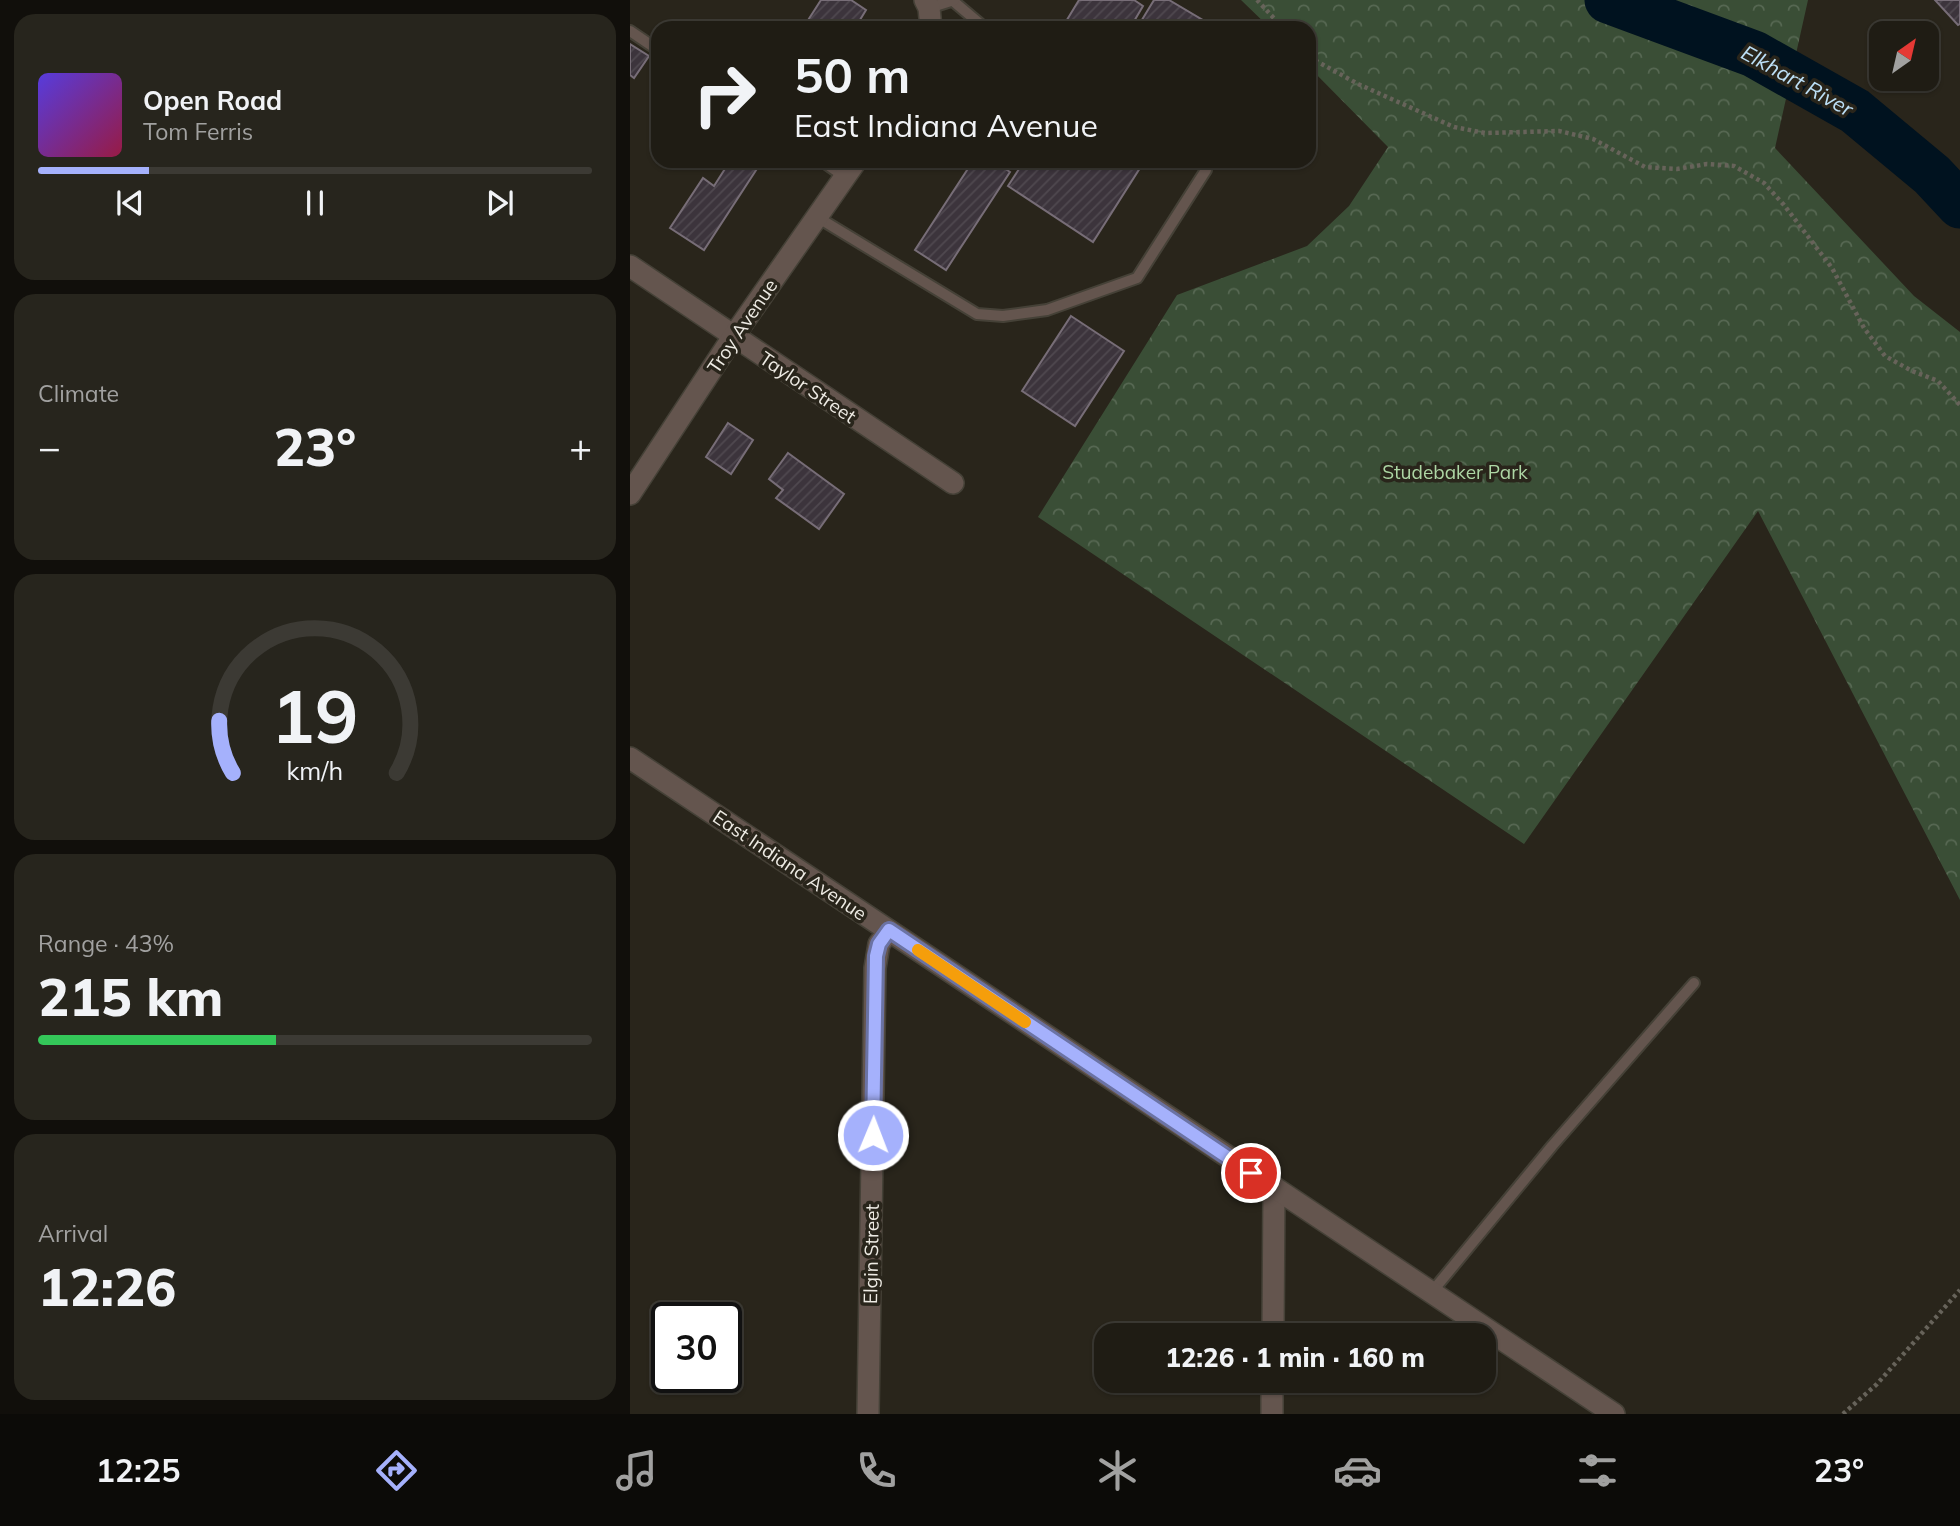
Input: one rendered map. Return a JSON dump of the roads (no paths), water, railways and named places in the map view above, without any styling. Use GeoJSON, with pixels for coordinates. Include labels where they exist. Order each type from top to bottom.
{"type":"FeatureCollection","features":[{"type":"Feature","properties":{"kind":"street","name":"Troy Avenue"},"geometry":{"type":"LineString","coordinates":[[630,494],[733,337],[851,169]]}},
{"type":"Feature","properties":{"kind":"street","name":"Taylor Street"},"geometry":{"type":"LineString","coordinates":[[630,266],[953,483]]}},
{"type":"Feature","properties":{"kind":"street","name":"East Indiana Avenue"},"geometry":{"type":"LineString","coordinates":[[630,758],[1614,1414]]}},
{"type":"Feature","properties":{"kind":"street","name":"Elgin Street"},"geometry":{"type":"LineString","coordinates":[[868,1414],[876,968],[879,944],[889,930]]}},
{"type":"Feature","properties":{"kind":"street"},"geometry":{"type":"LineString","coordinates":[[1273,1323],[1274,1188]]}},
{"type":"Feature","properties":{"kind":"street"},"geometry":{"type":"LineString","coordinates":[[1272,1393],[1272,1414]]}},
{"type":"Feature","properties":{"kind":"lane"},"geometry":{"type":"LineString","coordinates":[[928,12],[954,1],[977,21]]}},
{"type":"Feature","properties":{"kind":"lane"},"geometry":{"type":"LineString","coordinates":[[630,31],[651,45]]}},
{"type":"Feature","properties":{"kind":"lane"},"geometry":{"type":"LineString","coordinates":[[817,217],[976,314],[1003,316],[1047,310],[1137,278],[1206,168]]}},
{"type":"Feature","properties":{"kind":"lane"},"geometry":{"type":"LineString","coordinates":[[1431,1293],[1552,1146],[1694,982]]}},
{"type":"Feature","properties":{"kind":"waterway","name":"Elkhart River"},"geometry":{"type":"LineString","coordinates":[[1608,0],[1754,54],[1855,111],[1932,175],[1960,205]]}},
{"type":"Feature","properties":{"kind":"park label","name":"Studebaker Park"},"geometry":{"type":"Point","coordinates":[1455,472]}}]}
